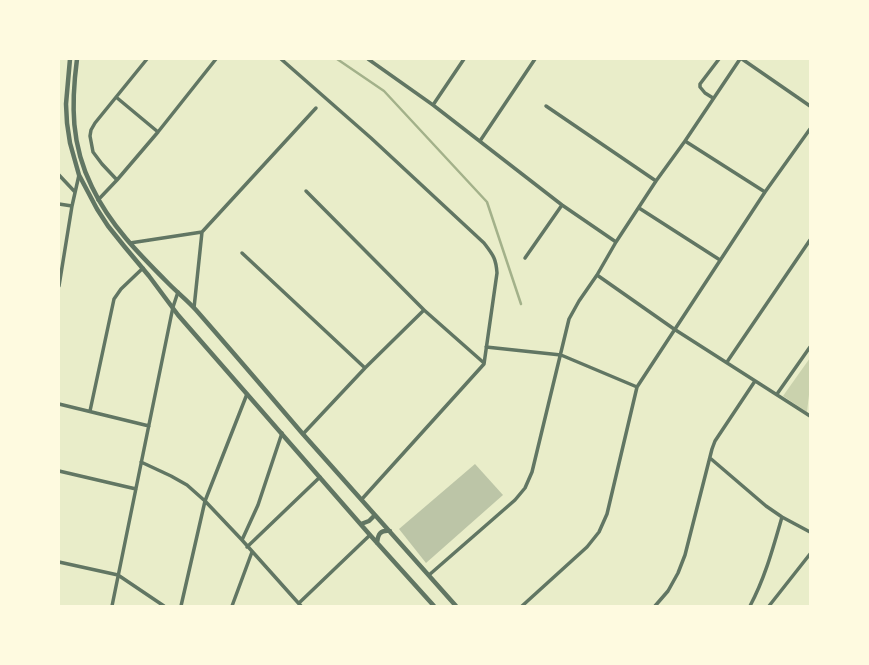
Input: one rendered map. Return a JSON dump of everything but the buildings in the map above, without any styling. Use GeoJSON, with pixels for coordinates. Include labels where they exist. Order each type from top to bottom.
{"type":"FeatureCollection","features":[{"type":"Feature","properties":{"kind":"street"},"geometry":{"type":"LineString","coordinates":[[70,59],[66,104],[70,143],[79,175],[108,226],[246,394],[282,433],[432,605]]}},
{"type":"Feature","properties":{"kind":"street"},"geometry":{"type":"LineString","coordinates":[[77,59],[73,105],[76,141],[85,172],[98,200],[113,223],[130,243],[194,308],[303,434],[456,606]]}},
{"type":"Feature","properties":{"kind":"street"},"geometry":{"type":"LineString","coordinates":[[117,180],[93,152],[90,136],[91,130],[147,59]]}},
{"type":"Feature","properties":{"kind":"street"},"geometry":{"type":"LineString","coordinates":[[98,200],[158,132],[216,59]]}},
{"type":"Feature","properties":{"kind":"street"},"geometry":{"type":"LineString","coordinates":[[281,59],[371,138],[484,243],[493,254],[497,264],[484,363],[362,499]]}},
{"type":"Feature","properties":{"kind":"street"},"geometry":{"type":"LineString","coordinates":[[368,59],[433,105],[562,205],[616,242]]}},
{"type":"Feature","properties":{"kind":"street"},"geometry":{"type":"LineString","coordinates":[[433,105],[464,59]]}},
{"type":"Feature","properties":{"kind":"street"},"geometry":{"type":"LineString","coordinates":[[480,141],[535,59]]}},
{"type":"Feature","properties":{"kind":"street"},"geometry":{"type":"LineString","coordinates":[[713,98],[705,93],[700,87],[700,84],[719,59]]}},
{"type":"Feature","properties":{"kind":"street"},"geometry":{"type":"LineString","coordinates":[[429,575],[515,500],[525,488],[532,472],[569,319],[616,242],[656,181],[686,141],[713,98],[741,59],[810,106]]}},
{"type":"Feature","properties":{"kind":"street"},"geometry":{"type":"LineString","coordinates":[[116,97],[158,132]]}},
{"type":"Feature","properties":{"kind":"street"},"geometry":{"type":"LineString","coordinates":[[546,106],[656,181]]}},
{"type":"Feature","properties":{"kind":"street"},"geometry":{"type":"LineString","coordinates":[[194,308],[202,232],[316,108]]}},
{"type":"Feature","properties":{"kind":"street"},"geometry":{"type":"LineString","coordinates":[[522,606],[587,547],[599,532],[607,514],[636,387],[764,192],[810,129]]}},
{"type":"Feature","properties":{"kind":"street"},"geometry":{"type":"LineString","coordinates":[[686,141],[764,192]]}},
{"type":"Feature","properties":{"kind":"street"},"geometry":{"type":"LineString","coordinates":[[59,175],[75,192]]}},
{"type":"Feature","properties":{"kind":"street"},"geometry":{"type":"LineString","coordinates":[[59,286],[72,206],[79,175]]}},
{"type":"Feature","properties":{"kind":"street"},"geometry":{"type":"LineString","coordinates":[[306,191],[424,310],[484,363]]}},
{"type":"Feature","properties":{"kind":"street"},"geometry":{"type":"LineString","coordinates":[[59,204],[72,206]]}},
{"type":"Feature","properties":{"kind":"street"},"geometry":{"type":"LineString","coordinates":[[525,258],[562,205]]}},
{"type":"Feature","properties":{"kind":"street"},"geometry":{"type":"LineString","coordinates":[[639,208],[720,260]]}},
{"type":"Feature","properties":{"kind":"street"},"geometry":{"type":"LineString","coordinates":[[130,243],[202,232]]}},
{"type":"Feature","properties":{"kind":"street"},"geometry":{"type":"LineString","coordinates":[[727,362],[810,240]]}},
{"type":"Feature","properties":{"kind":"street"},"geometry":{"type":"LineString","coordinates":[[242,253],[365,368]]}},
{"type":"Feature","properties":{"kind":"street"},"geometry":{"type":"LineString","coordinates":[[90,411],[114,299],[124,285],[143,268]]}},
{"type":"Feature","properties":{"kind":"street"},"geometry":{"type":"LineString","coordinates":[[596,275],[674,329],[810,416]]}},
{"type":"Feature","properties":{"kind":"street"},"geometry":{"type":"LineString","coordinates":[[112,606],[173,307],[178,292]]}},
{"type":"Feature","properties":{"kind":"street"},"geometry":{"type":"LineString","coordinates":[[303,434],[365,368],[424,310]]}},
{"type":"Feature","properties":{"kind":"street"},"geometry":{"type":"LineString","coordinates":[[486,347],[561,355],[636,387]]}},
{"type":"Feature","properties":{"kind":"street"},"geometry":{"type":"LineString","coordinates":[[777,394],[810,347]]}},
{"type":"Feature","properties":{"kind":"street"},"geometry":{"type":"LineString","coordinates":[[655,606],[668,591],[678,573],[685,555],[715,441],[755,381]]}},
{"type":"Feature","properties":{"kind":"street"},"geometry":{"type":"LineString","coordinates":[[181,606],[205,501],[246,394]]}},
{"type":"Feature","properties":{"kind":"street"},"geometry":{"type":"LineString","coordinates":[[59,404],[149,426]]}},
{"type":"Feature","properties":{"kind":"street"},"geometry":{"type":"LineString","coordinates":[[242,540],[258,505],[282,433]]}},
{"type":"Feature","properties":{"kind":"street"},"geometry":{"type":"LineString","coordinates":[[710,458],[766,506],[782,517],[810,532]]}},
{"type":"Feature","properties":{"kind":"street"},"geometry":{"type":"LineString","coordinates":[[141,462],[180,480],[205,501],[300,604],[370,535]]}},
{"type":"Feature","properties":{"kind":"street"},"geometry":{"type":"LineString","coordinates":[[59,471],[136,489]]}},
{"type":"Feature","properties":{"kind":"street"},"geometry":{"type":"LineString","coordinates":[[248,547],[320,477]]}},
{"type":"Feature","properties":{"kind":"street"},"geometry":{"type":"LineString","coordinates":[[361,524],[369,521],[375,515]]}},
{"type":"Feature","properties":{"kind":"street"},"geometry":{"type":"LineString","coordinates":[[750,606],[766,570],[782,517]]}},
{"type":"Feature","properties":{"kind":"street"},"geometry":{"type":"LineString","coordinates":[[377,543],[380,533],[390,531]]}},
{"type":"Feature","properties":{"kind":"street"},"geometry":{"type":"LineString","coordinates":[[232,606],[252,552]]}},
{"type":"Feature","properties":{"kind":"street"},"geometry":{"type":"LineString","coordinates":[[769,606],[810,554]]}},
{"type":"Feature","properties":{"kind":"street"},"geometry":{"type":"LineString","coordinates":[[59,562],[118,575],[164,606]]}},
{"type":"Feature","properties":{"kind":"green space"},"geometry":{"type":"Polygon","coordinates":[[[810,358],[810,386],[807,412],[783,396],[810,358]]]}},
{"type":"Feature","properties":{"kind":"waterway"},"geometry":{"type":"LineString","coordinates":[[337,59],[384,91],[487,202],[521,304]]}}]}
